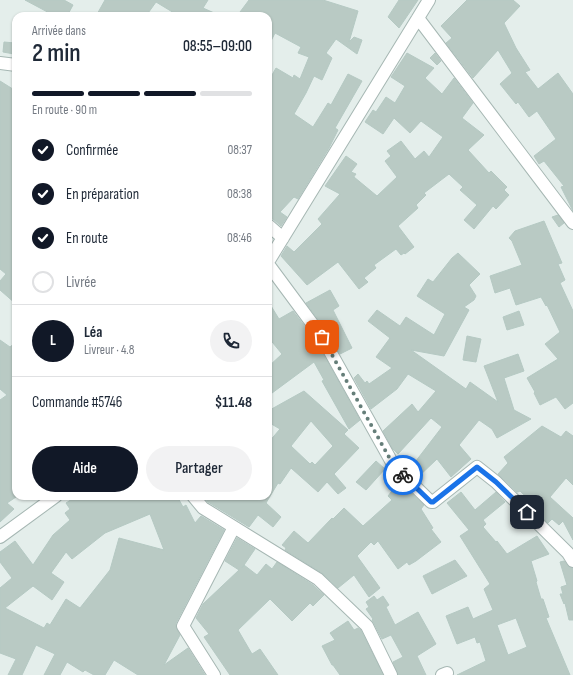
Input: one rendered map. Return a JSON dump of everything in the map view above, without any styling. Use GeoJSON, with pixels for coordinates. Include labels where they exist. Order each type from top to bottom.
{"type":"FeatureCollection","features":[{"type":"Feature","properties":{"kind":"street"},"geometry":{"type":"LineString","coordinates":[[272,256],[429,0]]}},
{"type":"Feature","properties":{"kind":"street"},"geometry":{"type":"LineString","coordinates":[[418,18],[573,223]]}},
{"type":"Feature","properties":{"kind":"street"},"geometry":{"type":"LineString","coordinates":[[0,63],[12,64]]}},
{"type":"Feature","properties":{"kind":"street"},"geometry":{"type":"LineString","coordinates":[[272,228],[283,238]]}},
{"type":"Feature","properties":{"kind":"street"},"geometry":{"type":"LineString","coordinates":[[272,268],[322,337],[394,466],[431,502],[433,502],[477,467],[496,482],[568,553],[573,561]]}},
{"type":"Feature","properties":{"kind":"street"},"geometry":{"type":"LineString","coordinates":[[0,537],[51,500]]}},
{"type":"Feature","properties":{"kind":"street"},"geometry":{"type":"LineString","coordinates":[[196,500],[203,508],[318,579],[367,626],[391,675]]}},
{"type":"Feature","properties":{"kind":"street"},"geometry":{"type":"LineString","coordinates":[[214,675],[183,626],[234,527]]}},
{"type":"Feature","properties":{"kind":"building"},"geometry":{"type":"Polygon","coordinates":[[[25,0],[64,0],[73,5],[69,12],[48,12],[25,0]]]}},
{"type":"Feature","properties":{"kind":"building"},"geometry":{"type":"Polygon","coordinates":[[[105,0],[208,0],[203,8],[212,12],[172,12],[156,2],[149,12],[98,12],[105,0]]]}},
{"type":"Feature","properties":{"kind":"building"},"geometry":{"type":"Polygon","coordinates":[[[249,0],[323,0],[358,11],[349,42],[354,37],[362,40],[357,54],[336,39],[326,53],[332,58],[322,80],[314,76],[294,114],[313,127],[328,103],[331,105],[348,74],[362,81],[335,128],[338,130],[329,148],[298,199],[294,197],[280,212],[287,217],[281,226],[272,219],[272,75],[276,68],[293,78],[294,75],[300,79],[309,57],[298,53],[301,47],[275,33],[272,39],[272,12],[240,12],[249,0]]]}},
{"type":"Feature","properties":{"kind":"building"},"geometry":{"type":"Polygon","coordinates":[[[399,0],[418,0],[399,28],[388,17],[399,0]]]}},
{"type":"Feature","properties":{"kind":"building"},"geometry":{"type":"Polygon","coordinates":[[[467,0],[513,0],[520,6],[504,23],[516,48],[530,70],[525,72],[538,89],[558,73],[573,94],[573,211],[561,187],[564,186],[544,161],[539,164],[534,156],[556,139],[537,111],[529,117],[518,102],[516,104],[500,84],[512,73],[498,50],[473,78],[446,43],[452,38],[441,26],[467,0]]]}},
{"type":"Feature","properties":{"kind":"building"},"geometry":{"type":"Polygon","coordinates":[[[4,42],[12,43],[12,54],[3,52],[4,42]]]}},
{"type":"Feature","properties":{"kind":"building"},"geometry":{"type":"Polygon","coordinates":[[[407,53],[434,68],[425,78],[442,94],[454,78],[473,103],[462,118],[484,135],[468,150],[489,173],[491,171],[507,187],[504,190],[509,195],[496,209],[493,206],[474,229],[464,220],[477,205],[460,190],[463,187],[449,174],[424,193],[426,195],[416,205],[418,208],[398,226],[414,247],[405,254],[404,253],[401,255],[396,249],[374,265],[376,268],[364,278],[368,282],[359,289],[338,262],[307,285],[281,256],[287,246],[294,252],[322,224],[318,219],[340,194],[325,186],[346,156],[357,164],[351,172],[356,174],[353,178],[354,177],[377,196],[397,177],[385,161],[391,156],[387,151],[401,141],[415,159],[424,151],[429,157],[443,137],[421,121],[410,133],[394,118],[383,134],[365,122],[373,110],[376,112],[386,97],[395,103],[405,86],[391,77],[407,53]]]}},
{"type":"Feature","properties":{"kind":"building"},"geometry":{"type":"Polygon","coordinates":[[[435,53],[441,61],[437,65],[430,58],[435,53]]]}},
{"type":"Feature","properties":{"kind":"building"},"geometry":{"type":"Polygon","coordinates":[[[0,81],[12,88],[12,300],[0,290],[0,281],[6,274],[0,269],[0,81]]]}},
{"type":"Feature","properties":{"kind":"building"},"geometry":{"type":"Polygon","coordinates":[[[558,215],[564,223],[559,227],[552,217],[558,215]]]}},
{"type":"Feature","properties":{"kind":"building"},"geometry":{"type":"Polygon","coordinates":[[[544,221],[562,263],[558,264],[565,280],[560,283],[573,311],[573,403],[565,409],[556,397],[540,405],[527,378],[558,359],[545,344],[560,332],[547,305],[546,306],[541,297],[516,305],[510,288],[495,293],[490,276],[522,265],[512,241],[509,238],[515,231],[544,221]]]}},
{"type":"Feature","properties":{"kind":"building"},"geometry":{"type":"Polygon","coordinates":[[[458,253],[480,274],[469,285],[476,296],[474,300],[464,307],[469,310],[444,356],[411,350],[466,389],[470,382],[498,402],[484,366],[518,354],[524,371],[504,378],[514,410],[531,419],[497,438],[492,429],[479,420],[459,445],[471,459],[451,477],[437,459],[417,478],[409,470],[442,427],[431,418],[398,454],[392,448],[383,431],[412,404],[418,412],[436,391],[408,374],[397,389],[371,409],[354,378],[358,374],[365,383],[367,381],[369,384],[392,368],[376,357],[390,338],[368,321],[377,310],[400,326],[406,317],[434,335],[445,314],[417,296],[428,279],[433,282],[452,258],[458,253]]]}},
{"type":"Feature","properties":{"kind":"building"},"geometry":{"type":"Polygon","coordinates":[[[330,290],[339,306],[333,310],[352,348],[340,354],[328,333],[306,303],[330,290]]]}},
{"type":"Feature","properties":{"kind":"building"},"geometry":{"type":"Polygon","coordinates":[[[272,308],[279,319],[293,311],[316,341],[360,420],[349,429],[322,381],[324,380],[314,362],[272,393],[272,363],[282,354],[272,342],[272,308]]]}},
{"type":"Feature","properties":{"kind":"building"},"geometry":{"type":"Polygon","coordinates":[[[519,311],[524,325],[507,330],[503,317],[519,311]]]}},
{"type":"Feature","properties":{"kind":"building"},"geometry":{"type":"Polygon","coordinates":[[[467,336],[481,339],[476,362],[463,360],[467,336]]]}},
{"type":"Feature","properties":{"kind":"building"},"geometry":{"type":"Polygon","coordinates":[[[0,340],[10,347],[12,345],[12,500],[7,503],[14,509],[0,522],[0,400],[7,395],[0,389],[0,340]]]}},
{"type":"Feature","properties":{"kind":"building"},"geometry":{"type":"Polygon","coordinates":[[[304,391],[348,430],[344,434],[359,448],[334,474],[346,488],[338,494],[327,482],[318,492],[291,468],[280,484],[278,483],[272,493],[272,438],[280,429],[272,424],[272,409],[304,391]],[[311,421],[291,446],[310,464],[312,462],[315,465],[333,446],[311,421]]]}},
{"type":"Feature","properties":{"kind":"building"},"geometry":{"type":"Polygon","coordinates":[[[542,426],[561,437],[566,431],[573,436],[573,485],[566,478],[550,497],[573,518],[573,540],[563,521],[559,525],[552,519],[548,523],[535,510],[538,508],[520,491],[517,492],[498,474],[508,463],[504,457],[542,426]]]}},
{"type":"Feature","properties":{"kind":"building"},"geometry":{"type":"Polygon","coordinates":[[[376,461],[385,469],[366,490],[356,482],[376,461]]]}},
{"type":"Feature","properties":{"kind":"building"},"geometry":{"type":"Polygon","coordinates":[[[399,482],[424,505],[421,509],[433,528],[431,529],[441,542],[416,561],[409,565],[407,562],[398,569],[378,541],[374,545],[371,542],[357,556],[380,588],[369,597],[354,575],[338,588],[322,573],[285,550],[286,548],[282,545],[294,531],[308,543],[344,508],[363,526],[392,500],[388,496],[399,482]]]}},
{"type":"Feature","properties":{"kind":"building"},"geometry":{"type":"Polygon","coordinates":[[[461,492],[475,510],[496,492],[505,502],[483,520],[486,524],[483,527],[507,554],[537,536],[549,554],[531,561],[541,599],[543,599],[549,617],[546,618],[570,675],[457,675],[486,661],[480,642],[477,643],[475,637],[457,644],[446,616],[468,607],[473,619],[493,610],[484,589],[490,584],[460,536],[469,530],[447,503],[461,492]],[[516,618],[497,625],[508,655],[527,647],[516,618]]]}},
{"type":"Feature","properties":{"kind":"building"},"geometry":{"type":"Polygon","coordinates":[[[71,500],[179,500],[183,507],[186,505],[195,523],[201,516],[224,530],[176,623],[176,627],[180,635],[164,665],[188,648],[205,675],[138,675],[114,660],[105,675],[94,675],[85,670],[83,672],[67,662],[60,675],[44,675],[55,654],[36,645],[22,675],[8,675],[16,659],[0,653],[0,588],[12,578],[0,562],[0,552],[15,541],[33,565],[53,535],[70,520],[65,513],[70,509],[66,503],[71,500]],[[150,514],[105,533],[72,559],[66,552],[51,573],[64,582],[52,600],[33,586],[5,608],[44,628],[47,623],[50,625],[66,599],[80,608],[110,570],[119,538],[164,550],[150,514]]]}},
{"type":"Feature","properties":{"kind":"building"},"geometry":{"type":"Polygon","coordinates":[[[206,500],[268,500],[266,503],[281,517],[273,527],[258,515],[249,527],[206,500]]]}},
{"type":"Feature","properties":{"kind":"building"},"geometry":{"type":"Polygon","coordinates":[[[237,538],[255,549],[244,565],[257,575],[266,564],[272,569],[277,562],[313,585],[324,595],[313,606],[310,603],[292,621],[270,599],[238,630],[252,654],[260,649],[278,675],[230,675],[204,637],[209,634],[196,618],[203,604],[239,570],[225,561],[237,538]]]}},
{"type":"Feature","properties":{"kind":"building"},"geometry":{"type":"Polygon","coordinates":[[[455,560],[467,576],[432,594],[423,576],[455,560]]]}},
{"type":"Feature","properties":{"kind":"building"},"geometry":{"type":"Polygon","coordinates":[[[564,561],[569,567],[573,568],[573,620],[569,620],[565,603],[564,604],[560,594],[563,594],[561,587],[567,585],[560,562],[564,561]]]}},
{"type":"Feature","properties":{"kind":"building"},"geometry":{"type":"Polygon","coordinates":[[[374,596],[377,600],[383,596],[389,605],[386,607],[395,625],[418,612],[436,644],[417,656],[426,675],[398,675],[393,662],[403,657],[391,635],[382,639],[372,620],[373,619],[366,609],[369,607],[366,602],[374,596]]]}},
{"type":"Feature","properties":{"kind":"building"},"geometry":{"type":"Polygon","coordinates":[[[348,621],[354,630],[358,628],[361,630],[383,675],[340,675],[332,665],[322,646],[335,640],[330,633],[348,621]]]}},
{"type":"Feature","properties":{"kind":"way so far"},"geometry":{"type":"LineString","coordinates":[[322,337],[394,466],[403,475]]}},
{"type":"Feature","properties":{"kind":"route"},"geometry":{"type":"LineString","coordinates":[[403,475],[431,502],[433,502],[477,467],[496,482],[527,512]]}}]}
